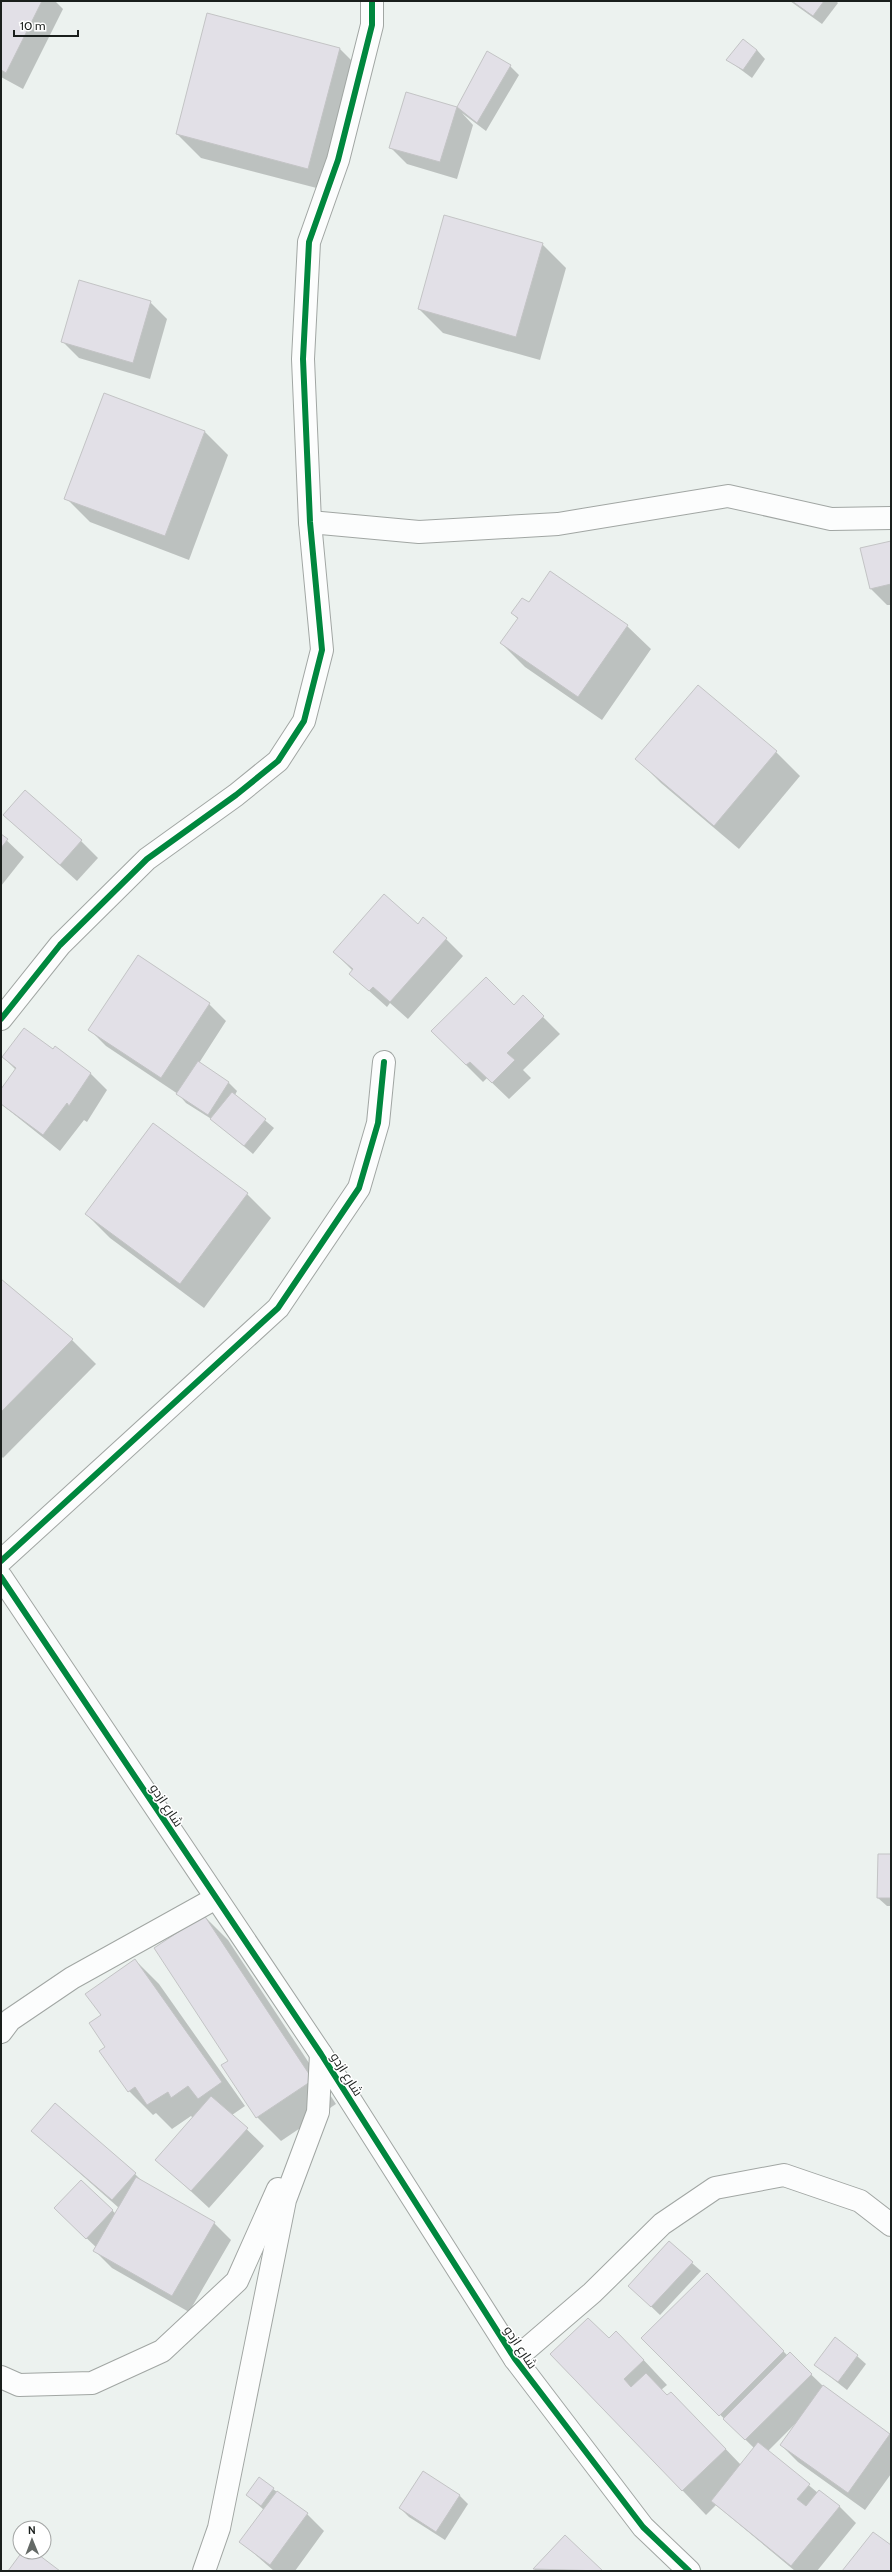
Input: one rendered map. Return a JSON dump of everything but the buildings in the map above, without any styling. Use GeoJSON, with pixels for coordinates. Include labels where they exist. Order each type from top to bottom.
{"type":"FeatureCollection","features":[{"type":"Feature","properties":{"kind":"street"},"geometry":{"type":"LineString","coordinates":[[1,1019],[60,945],[147,859],[236,795],[278,761],[304,721],[322,650],[310,522],[303,359],[308,242],[338,160],[372,25],[372,1]]}},
{"type":"Feature","properties":{"kind":"street"},"geometry":{"type":"LineString","coordinates":[[310,522],[419,532],[551,524],[728,496],[831,519],[891,518]]}},
{"type":"Feature","properties":{"kind":"street"},"geometry":{"type":"LineString","coordinates":[[1,1560],[278,1308],[359,1188],[378,1123],[384,1062]]}},
{"type":"Feature","properties":{"kind":"street","name":"شارع ازدو"},"geometry":{"type":"LineString","coordinates":[[1,1577],[321,2054],[514,2359],[643,2527],[689,2571]]}},
{"type":"Feature","properties":{"kind":"street"},"geometry":{"type":"LineString","coordinates":[[1,2032],[10,2020],[72,1978],[216,1898]]}},
{"type":"Feature","properties":{"kind":"street"},"geometry":{"type":"LineString","coordinates":[[204,2571],[219,2528],[285,2200],[318,2112],[321,2054]]}},
{"type":"Feature","properties":{"kind":"street"},"geometry":{"type":"LineString","coordinates":[[1,2377],[19,2385],[92,2383],[162,2351],[237,2281],[276,2195],[318,2112]]}},
{"type":"Feature","properties":{"kind":"street"},"geometry":{"type":"LineString","coordinates":[[514,2359],[592,2293],[662,2224],[715,2188],[784,2175],[860,2202],[891,2225]]}},
{"type":"Feature","properties":{"kind":"cycle path"},"geometry":{"type":"LineString","coordinates":[[1,1019],[60,945],[147,859],[236,795],[278,761],[304,721],[322,650],[310,522],[303,359],[309,242],[338,160],[372,25],[372,1]]}},
{"type":"Feature","properties":{"kind":"cycle path"},"geometry":{"type":"LineString","coordinates":[[1,1561],[278,1308],[359,1188],[378,1123],[384,1062]]}},
{"type":"Feature","properties":{"kind":"cycle path"},"geometry":{"type":"LineString","coordinates":[[1,1577],[321,2054],[515,2359],[643,2527],[689,2571]]}}]}
